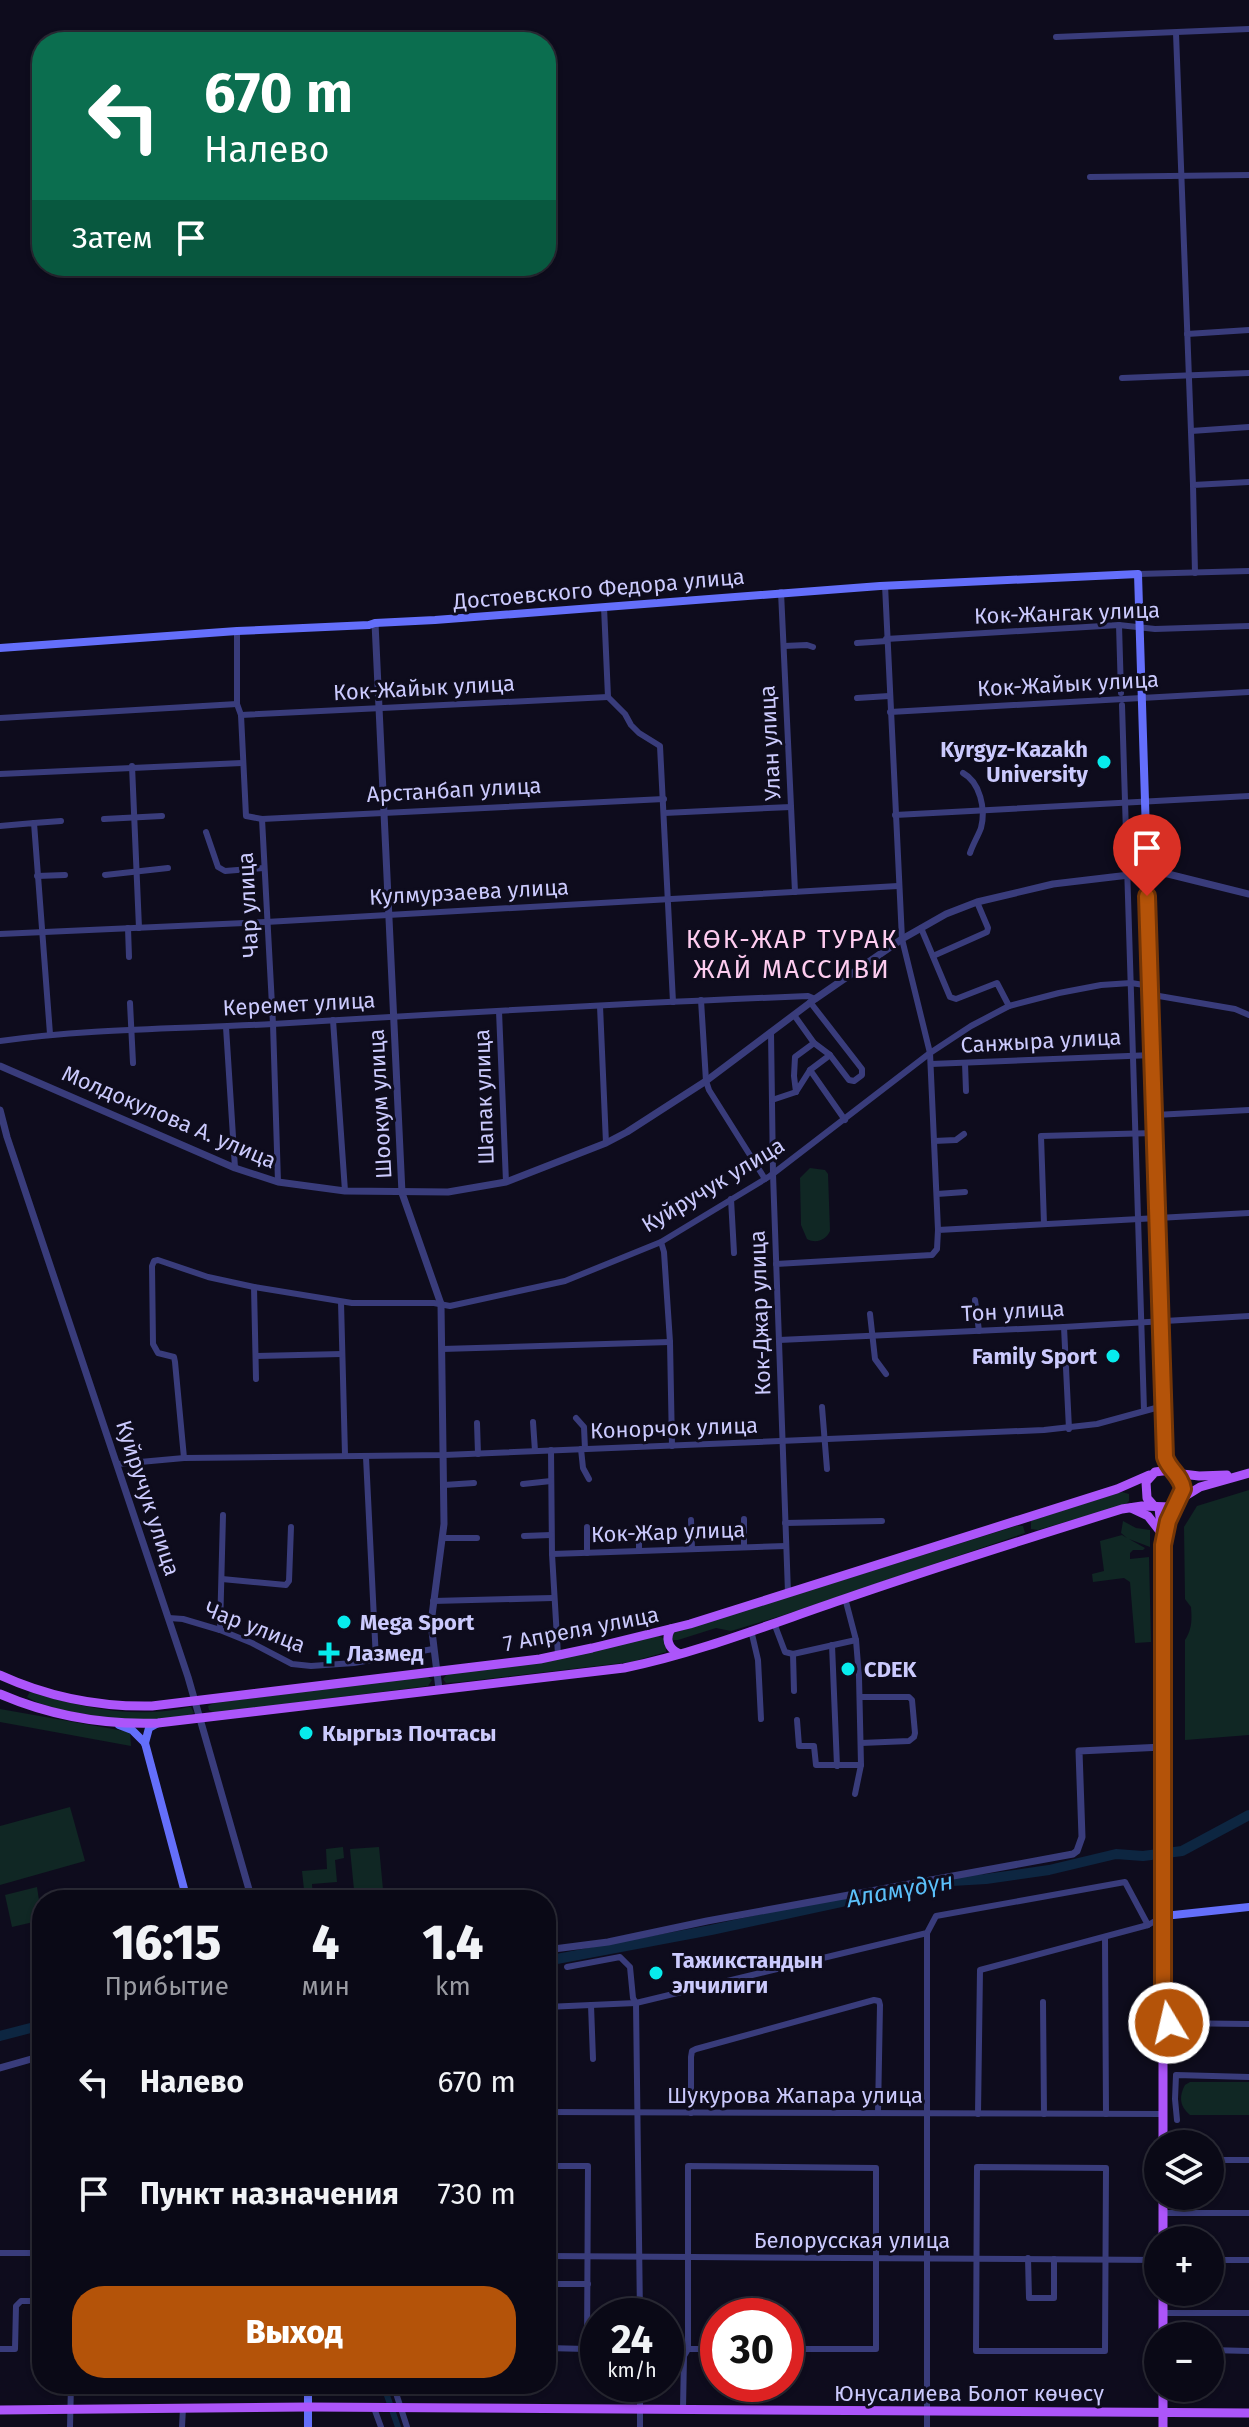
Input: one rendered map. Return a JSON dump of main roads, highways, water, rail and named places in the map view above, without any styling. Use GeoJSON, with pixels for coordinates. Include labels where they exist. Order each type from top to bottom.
{"type":"FeatureCollection","features":[{"type":"Feature","properties":{"kind":"main road","name":"Достоевского Федора улица"},"geometry":{"type":"LineString","coordinates":[[0,648],[369,625],[885,585],[1138,574],[1165,1450]]}},
{"type":"Feature","properties":{"kind":"main road"},"geometry":{"type":"LineString","coordinates":[[1163,1545],[1182,1483],[1172,1472],[1165,1450]]}},
{"type":"Feature","properties":{"kind":"main road"},"geometry":{"type":"LineString","coordinates":[[1165,1450],[1144,1487],[1147,1498],[1157,1507],[1165,1508],[1178,1502],[1200,1487],[1246,1474]]}},
{"type":"Feature","properties":{"kind":"main road"},"geometry":{"type":"LineString","coordinates":[[1154,1472],[1199,1476],[1246,1474]]}},
{"type":"Feature","properties":{"kind":"main road","name":"7 Апреля улица"},"geometry":{"type":"LineString","coordinates":[[0,1675],[73,1700],[132,1706],[172,1704],[558,1655],[671,1629],[1117,1489],[1154,1472]]}},
{"type":"Feature","properties":{"kind":"main road"},"geometry":{"type":"LineString","coordinates":[[1157,1507],[1163,1545],[1163,2130]]}},
{"type":"Feature","properties":{"kind":"main road","name":"7 Апреля улица"},"geometry":{"type":"LineString","coordinates":[[0,1694],[66,1716],[108,1722],[158,1723],[624,1668],[774,1623],[1128,1508],[1157,1507]]}},
{"type":"Feature","properties":{"kind":"main road"},"geometry":{"type":"LineString","coordinates":[[1128,1508],[1148,1516],[1159,1529],[1163,1545]]}},
{"type":"Feature","properties":{"kind":"main road"},"geometry":{"type":"LineString","coordinates":[[1024,1519],[1030,1538]]}},
{"type":"Feature","properties":{"kind":"main road"},"geometry":{"type":"LineString","coordinates":[[671,1629],[668,1642],[678,1653]]}},
{"type":"Feature","properties":{"kind":"main road"},"geometry":{"type":"LineString","coordinates":[[0,1703],[22,1703],[26,1686]]}},
{"type":"Feature","properties":{"kind":"main road"},"geometry":{"type":"LineString","coordinates":[[108,1722],[132,1730],[145,1743]]}},
{"type":"Feature","properties":{"kind":"main road"},"geometry":{"type":"LineString","coordinates":[[158,1723],[149,1728],[145,1743],[184,1890]]}},
{"type":"Feature","properties":{"kind":"main road"},"geometry":{"type":"LineString","coordinates":[[1164,1916],[1249,1907]]}},
{"type":"Feature","properties":{"kind":"main road"},"geometry":{"type":"LineString","coordinates":[[308,2394],[308,2427]]}},
{"type":"Feature","properties":{"kind":"main road"},"geometry":{"type":"LineString","coordinates":[[1163,2402],[1163,2427]]}},
{"type":"Feature","properties":{"kind":"main road"},"geometry":{"type":"LineString","coordinates":[[0,2410],[308,2407]]}},
{"type":"Feature","properties":{"kind":"main road","name":"Юнусалиева Болот көчөсү"},"geometry":{"type":"LineString","coordinates":[[308,2407],[1249,2413]]}},
{"type":"Feature","properties":{"kind":"waterway","name":"Аламүдүн"},"geometry":{"type":"LineString","coordinates":[[935,1882],[1049,1870],[1116,1854],[1143,1856],[1182,1851],[1249,1815]]}},
{"type":"Feature","properties":{"kind":"waterway","name":"Аламүдүн"},"geometry":{"type":"LineString","coordinates":[[556,1959],[920,1885]]}},
{"type":"Feature","properties":{"kind":"waterway","name":"Аламүдүн"},"geometry":{"type":"LineString","coordinates":[[0,2036],[32,2028]]}},
{"type":"Feature","properties":{"kind":"waterway"},"geometry":{"type":"LineString","coordinates":[[386,2394],[398,2427]]}},
{"type":"Feature","properties":{"kind":"place","name":"Kyrgyz-Kazakh University"},"geometry":{"type":"Point","coordinates":[1104,762]}},
{"type":"Feature","properties":{"kind":"place","name":"Family Sport"},"geometry":{"type":"Point","coordinates":[1113,1356]}},
{"type":"Feature","properties":{"kind":"place","name":"Mega Sport"},"geometry":{"type":"Point","coordinates":[344,1622]}},
{"type":"Feature","properties":{"kind":"place","name":"Лазмед"},"geometry":{"type":"Point","coordinates":[329,1653]}},
{"type":"Feature","properties":{"kind":"place","name":"CDEK"},"geometry":{"type":"Point","coordinates":[848,1669]}},
{"type":"Feature","properties":{"kind":"place","name":"Кыргыз Почтасы"},"geometry":{"type":"Point","coordinates":[306,1733]}},
{"type":"Feature","properties":{"kind":"place","name":"Тажикстандын элчилиги"},"geometry":{"type":"Point","coordinates":[656,1973]}},
{"type":"Feature","properties":{"kind":"district","name":"КӨК-ЖАР ТУРАК ЖАЙ МАССИВИ"},"geometry":{"type":"Point","coordinates":[792,954]}}]}
